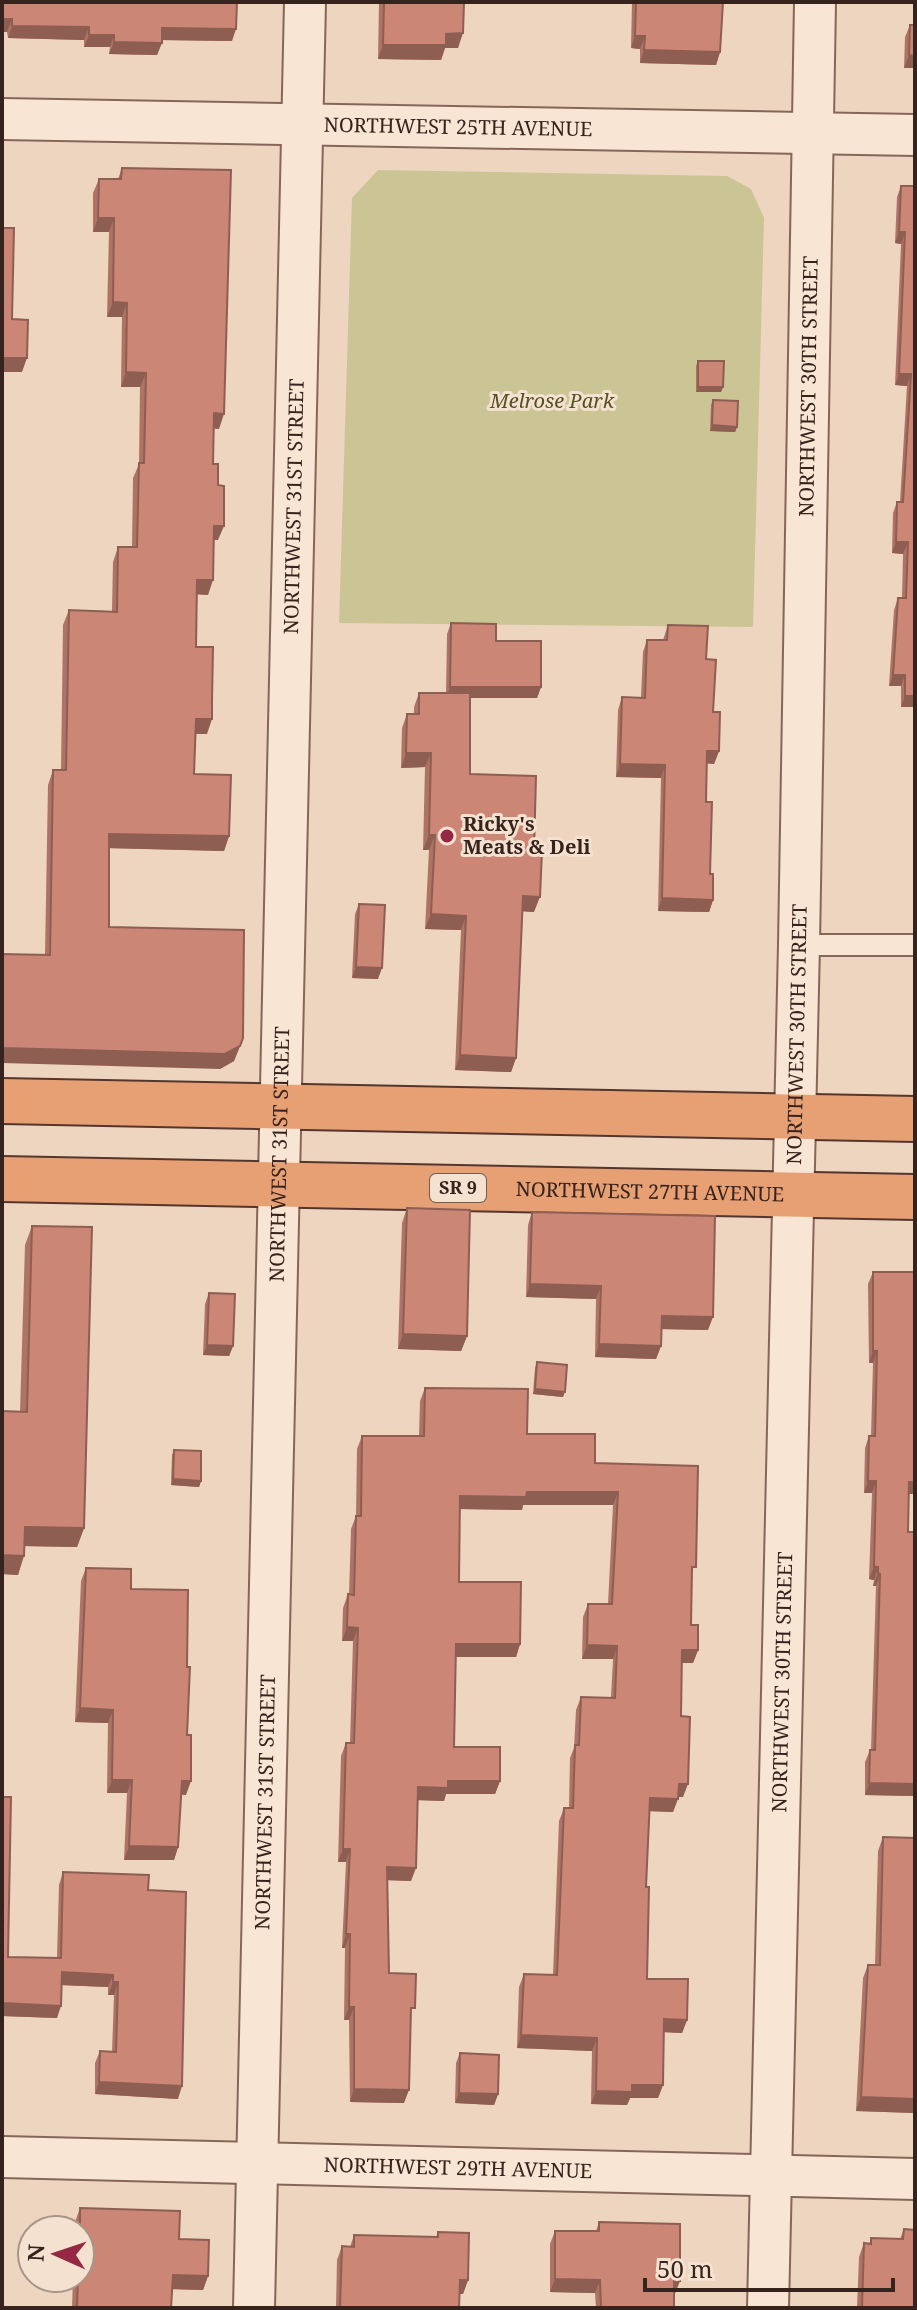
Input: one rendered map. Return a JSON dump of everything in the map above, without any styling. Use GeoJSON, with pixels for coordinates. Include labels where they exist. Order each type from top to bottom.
{"type":"FeatureCollection","features":[{"type":"Feature","properties":{"kind":"highway"},"geometry":{"type":"LineString","coordinates":[[2,1101],[915,1119]]}},
{"type":"Feature","properties":{"kind":"highway","name":"NORTHWEST 27TH AVENUE"},"geometry":{"type":"LineString","coordinates":[[2,1179],[915,1197]]}},
{"type":"Feature","properties":{"kind":"street","name":"NORTHWEST 31ST STREET"},"geometry":{"type":"LineString","coordinates":[[254,2308],[305,2]]}},
{"type":"Feature","properties":{"kind":"street","name":"NORTHWEST 30TH STREET"},"geometry":{"type":"LineString","coordinates":[[768,2308],[799,945],[815,2]]}},
{"type":"Feature","properties":{"kind":"street","name":"NORTHWEST 25TH AVENUE"},"geometry":{"type":"LineString","coordinates":[[2,119],[915,135]]}},
{"type":"Feature","properties":{"kind":"street","name":"NORTHWEST 29TH AVENUE"},"geometry":{"type":"LineString","coordinates":[[2,2157],[915,2179]]}},
{"type":"Feature","properties":{"kind":"lane"},"geometry":{"type":"LineString","coordinates":[[799,945],[915,945]]}},
{"type":"Feature","properties":{"kind":"green space","name":"Melrose Park"},"geometry":{"type":"Polygon","coordinates":[[[378,170],[727,176],[751,189],[764,218],[753,627],[339,623],[352,198],[378,170]]]}},
{"type":"Feature","properties":{"kind":"building"},"geometry":{"type":"Polygon","coordinates":[[[2,2],[237,2],[236,29],[162,28],[162,43],[114,42],[114,35],[89,35],[89,27],[12,26],[12,19],[2,19],[2,2]]]}},
{"type":"Feature","properties":{"kind":"building"},"geometry":{"type":"Polygon","coordinates":[[[384,2],[464,2],[463,33],[446,34],[446,45],[383,45],[384,2]]]}},
{"type":"Feature","properties":{"kind":"building"},"geometry":{"type":"Polygon","coordinates":[[[636,2],[723,2],[720,52],[644,50],[645,36],[635,36],[636,2]]]}},
{"type":"Feature","properties":{"kind":"building"},"geometry":{"type":"Polygon","coordinates":[[[910,25],[915,25],[915,56],[909,55],[910,25]]]}},
{"type":"Feature","properties":{"kind":"building"},"geometry":{"type":"Polygon","coordinates":[[[122,168],[231,170],[224,414],[214,413],[213,464],[218,464],[218,485],[224,486],[224,526],[214,526],[213,580],[197,580],[196,647],[213,647],[212,719],[196,719],[194,774],[231,775],[229,836],[109,834],[109,927],[244,930],[243,1038],[240,1046],[225,1054],[2,1048],[2,954],[50,955],[53,770],[66,770],[69,610],[117,612],[118,547],[137,547],[139,463],[144,463],[146,373],[126,372],[127,303],[113,302],[114,218],[98,218],[99,179],[121,179],[122,168]]]}},
{"type":"Feature","properties":{"kind":"building"},"geometry":{"type":"Polygon","coordinates":[[[901,186],[915,186],[915,696],[905,696],[905,675],[893,675],[898,598],[906,598],[908,542],[896,542],[897,502],[903,502],[911,374],[899,374],[905,232],[899,232],[901,186]]]}},
{"type":"Feature","properties":{"kind":"building"},"geometry":{"type":"Polygon","coordinates":[[[2,228],[14,228],[12,319],[28,320],[27,358],[2,358],[2,228]]]}},
{"type":"Feature","properties":{"kind":"building"},"geometry":{"type":"Polygon","coordinates":[[[698,361],[724,361],[723,387],[698,387],[698,361]]]}},
{"type":"Feature","properties":{"kind":"building"},"geometry":{"type":"Polygon","coordinates":[[[713,400],[738,401],[737,427],[712,425],[713,400]]]}},
{"type":"Feature","properties":{"kind":"building"},"geometry":{"type":"Polygon","coordinates":[[[451,623],[496,624],[496,641],[541,641],[541,687],[450,687],[451,623]]]}},
{"type":"Feature","properties":{"kind":"building"},"geometry":{"type":"Polygon","coordinates":[[[668,625],[708,626],[706,659],[716,660],[713,712],[720,712],[719,751],[707,751],[706,802],[712,802],[710,874],[713,874],[713,900],[662,898],[665,765],[620,764],[622,697],[645,698],[647,640],[667,640],[668,625]]]}},
{"type":"Feature","properties":{"kind":"building"},"geometry":{"type":"Polygon","coordinates":[[[419,693],[470,693],[470,774],[536,776],[534,851],[542,851],[540,897],[523,896],[516,1058],[460,1055],[466,916],[431,914],[435,835],[429,835],[431,753],[406,753],[407,714],[419,714],[419,693]]]}},
{"type":"Feature","properties":{"kind":"building"},"geometry":{"type":"Polygon","coordinates":[[[359,904],[385,905],[382,968],[356,967],[359,904]]]}},
{"type":"Feature","properties":{"kind":"building"},"geometry":{"type":"Polygon","coordinates":[[[407,1208],[470,1210],[467,1336],[403,1334],[407,1208]]]}},
{"type":"Feature","properties":{"kind":"building"},"geometry":{"type":"Polygon","coordinates":[[[532,1212],[715,1216],[713,1317],[662,1316],[661,1346],[599,1344],[601,1286],[530,1284],[532,1212]]]}},
{"type":"Feature","properties":{"kind":"building"},"geometry":{"type":"Polygon","coordinates":[[[32,1226],[92,1227],[84,1528],[25,1527],[24,1556],[2,1555],[2,1411],[27,1412],[32,1226]]]}},
{"type":"Feature","properties":{"kind":"building"},"geometry":{"type":"Polygon","coordinates":[[[873,1272],[915,1272],[915,1482],[909,1482],[908,1532],[915,1532],[915,1784],[869,1783],[870,1750],[875,1750],[880,1574],[878,1567],[874,1567],[876,1481],[868,1481],[869,1436],[875,1436],[877,1351],[873,1351],[873,1272]]]}},
{"type":"Feature","properties":{"kind":"building"},"geometry":{"type":"Polygon","coordinates":[[[209,1293],[235,1294],[233,1346],[207,1345],[209,1293]]]}},
{"type":"Feature","properties":{"kind":"building"},"geometry":{"type":"Polygon","coordinates":[[[537,1362],[567,1365],[565,1392],[535,1389],[537,1362]]]}},
{"type":"Feature","properties":{"kind":"building"},"geometry":{"type":"Polygon","coordinates":[[[425,1388],[528,1389],[527,1434],[595,1434],[595,1463],[698,1466],[696,1567],[692,1567],[691,1625],[698,1625],[698,1650],[682,1650],[681,1716],[690,1717],[688,1784],[679,1784],[678,1799],[650,1798],[646,1887],[649,1887],[647,1979],[688,1979],[687,2020],[664,2019],[663,2085],[632,2085],[632,2092],[596,2091],[597,2038],[521,2035],[524,1974],[557,1975],[564,1808],[573,1808],[575,1745],[579,1745],[581,1697],[615,1698],[617,1646],[587,1645],[588,1604],[612,1604],[618,1492],[527,1492],[526,1497],[460,1496],[459,1582],[521,1582],[520,1644],[456,1644],[454,1747],[500,1747],[500,1781],[448,1781],[448,1788],[418,1787],[416,1868],[387,1867],[389,1973],[416,1974],[415,2008],[411,2008],[409,2090],[354,2089],[354,2007],[349,2007],[350,1934],[346,1934],[350,1849],[343,1849],[346,1743],[354,1743],[358,1628],[347,1627],[348,1594],[354,1595],[356,1516],[361,1516],[362,1436],[424,1436],[425,1388]]]}},
{"type":"Feature","properties":{"kind":"building"},"geometry":{"type":"Polygon","coordinates":[[[174,1450],[201,1451],[201,1481],[173,1479],[174,1450]]]}},
{"type":"Feature","properties":{"kind":"building"},"geometry":{"type":"Polygon","coordinates":[[[86,1568],[131,1569],[131,1589],[188,1590],[187,1667],[190,1667],[187,1735],[191,1735],[191,1781],[182,1781],[178,1847],[129,1846],[132,1780],[112,1780],[113,1710],[80,1708],[86,1568]]]}},
{"type":"Feature","properties":{"kind":"building"},"geometry":{"type":"Polygon","coordinates":[[[2,1797],[11,1797],[8,1957],[61,1958],[63,1872],[149,1875],[148,1890],[186,1892],[182,2086],[99,2082],[100,2051],[116,2052],[118,1982],[113,1982],[113,1975],[62,1972],[61,2006],[2,2003],[2,1797]]]}},
{"type":"Feature","properties":{"kind":"building"},"geometry":{"type":"Polygon","coordinates":[[[883,1837],[915,1838],[915,2099],[861,2097],[868,1965],[880,1965],[883,1837]]]}},
{"type":"Feature","properties":{"kind":"building"},"geometry":{"type":"Polygon","coordinates":[[[460,2053],[499,2055],[498,2094],[459,2093],[460,2053]]]}},
{"type":"Feature","properties":{"kind":"building"},"geometry":{"type":"Polygon","coordinates":[[[80,2208],[180,2211],[179,2239],[209,2240],[208,2276],[173,2275],[171,2308],[77,2308],[77,2294],[96,2294],[96,2214],[80,2214],[80,2208]]]}},
{"type":"Feature","properties":{"kind":"building"},"geometry":{"type":"Polygon","coordinates":[[[599,2222],[680,2224],[680,2281],[674,2281],[674,2308],[601,2308],[600,2280],[555,2279],[555,2231],[599,2231],[599,2222]]]}},
{"type":"Feature","properties":{"kind":"building"},"geometry":{"type":"Polygon","coordinates":[[[904,2229],[915,2230],[915,2308],[862,2308],[864,2243],[871,2244],[871,2238],[903,2239],[904,2229]]]}},
{"type":"Feature","properties":{"kind":"building"},"geometry":{"type":"Polygon","coordinates":[[[438,2232],[469,2233],[468,2280],[460,2280],[459,2308],[340,2308],[342,2246],[354,2247],[354,2235],[438,2237],[438,2232]]]}},
{"type":"Feature","properties":{"kind":"place","name":"Ricky's Meats & Deli"},"geometry":{"type":"Point","coordinates":[447,836]}}]}
